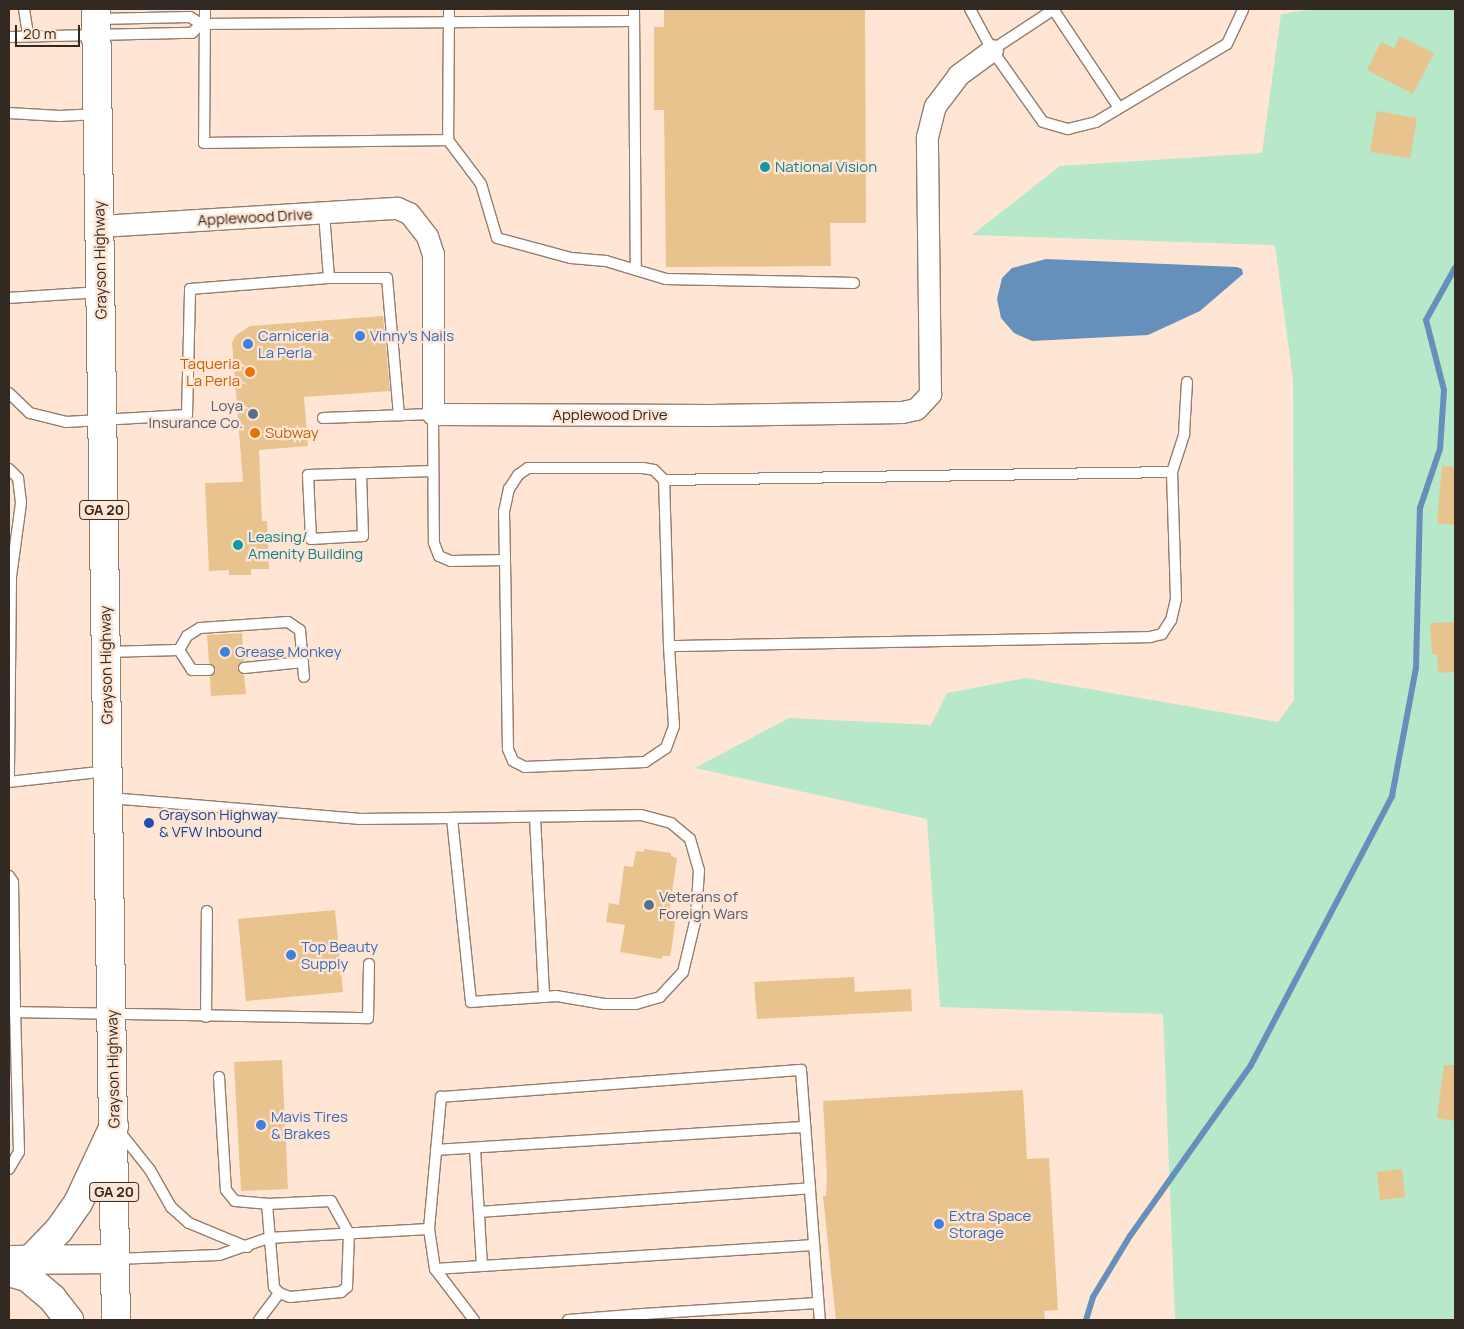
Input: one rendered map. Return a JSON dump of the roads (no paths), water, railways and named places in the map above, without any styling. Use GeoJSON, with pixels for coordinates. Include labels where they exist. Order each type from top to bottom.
{"type":"FeatureCollection","features":[{"type":"Feature","properties":{"kind":"main road","name":"Grayson Highway"},"geometry":{"type":"LineString","coordinates":[[96,21],[116,1320]]}},
{"type":"Feature","properties":{"kind":"main road"},"geometry":{"type":"LineString","coordinates":[[16,1264],[59,1230],[78,1203],[114,1126]]}},
{"type":"Feature","properties":{"kind":"main road"},"geometry":{"type":"LineString","coordinates":[[16,1264],[114,1259]]}},
{"type":"Feature","properties":{"kind":"main road"},"geometry":{"type":"LineString","coordinates":[[16,1264],[27,1277],[52,1298],[69,1320]]}},
{"type":"Feature","properties":{"kind":"street","name":"Applewood Drive"},"geometry":{"type":"LineString","coordinates":[[100,226],[397,208],[408,213],[427,236],[433,254],[433,414],[711,415],[902,412],[916,408],[930,394],[927,136],[935,106],[946,90],[958,75],[992,50]]}},
{"type":"Feature","properties":{"kind":"lane"},"geometry":{"type":"LineString","coordinates":[[24,9],[28,35]]}},
{"type":"Feature","properties":{"kind":"lane"},"geometry":{"type":"LineString","coordinates":[[205,9],[203,24],[204,144],[448,140]]}},
{"type":"Feature","properties":{"kind":"lane"},"geometry":{"type":"LineString","coordinates":[[449,9],[448,140],[481,184],[498,238],[571,258],[606,261],[666,279],[854,284]]}},
{"type":"Feature","properties":{"kind":"lane"},"geometry":{"type":"LineString","coordinates":[[634,9],[636,270]]}},
{"type":"Feature","properties":{"kind":"lane"},"geometry":{"type":"LineString","coordinates":[[970,9],[992,50],[1043,122],[1068,129],[1096,122],[1226,44],[1243,9]]}},
{"type":"Feature","properties":{"kind":"lane"},"geometry":{"type":"LineString","coordinates":[[992,50],[1053,9],[1120,108]]}},
{"type":"Feature","properties":{"kind":"lane"},"geometry":{"type":"LineString","coordinates":[[9,37],[96,21],[190,17],[203,24],[449,24],[634,21]]}},
{"type":"Feature","properties":{"kind":"lane"},"geometry":{"type":"LineString","coordinates":[[96,21],[192,33],[203,24]]}},
{"type":"Feature","properties":{"kind":"lane"},"geometry":{"type":"LineString","coordinates":[[9,113],[60,116],[98,114]]}},
{"type":"Feature","properties":{"kind":"lane"},"geometry":{"type":"LineString","coordinates":[[324,213],[329,278]]}},
{"type":"Feature","properties":{"kind":"lane"},"geometry":{"type":"LineString","coordinates":[[9,393],[30,413],[66,422],[187,415],[190,289],[329,278],[387,278],[399,415]]}},
{"type":"Feature","properties":{"kind":"lane"},"geometry":{"type":"LineString","coordinates":[[9,298],[100,292]]}},
{"type":"Feature","properties":{"kind":"lane"},"geometry":{"type":"LineString","coordinates":[[669,646],[1150,637],[1162,634],[1171,620],[1176,599],[1172,472],[1184,434],[1187,382]]}},
{"type":"Feature","properties":{"kind":"lane"},"geometry":{"type":"LineString","coordinates":[[323,418],[433,414],[434,543],[439,556],[450,561],[505,560]]}},
{"type":"Feature","properties":{"kind":"lane"},"geometry":{"type":"LineString","coordinates":[[528,468],[643,468],[654,470],[664,480],[669,646],[674,726],[666,748],[645,762],[525,767],[512,761],[508,749],[505,560],[504,512],[509,489],[518,475],[528,468]]}},
{"type":"Feature","properties":{"kind":"lane"},"geometry":{"type":"LineString","coordinates":[[9,469],[18,478],[20,503],[10,576],[9,782],[108,771]]}},
{"type":"Feature","properties":{"kind":"lane"},"geometry":{"type":"LineString","coordinates":[[360,474],[362,536],[311,539],[308,475],[433,471]]}},
{"type":"Feature","properties":{"kind":"lane"},"geometry":{"type":"LineString","coordinates":[[664,480],[1172,472]]}},
{"type":"Feature","properties":{"kind":"lane"},"geometry":{"type":"LineString","coordinates":[[179,650],[187,636],[200,628],[288,622],[300,630],[304,677]]}},
{"type":"Feature","properties":{"kind":"lane"},"geometry":{"type":"LineString","coordinates":[[106,652],[179,650]]}},
{"type":"Feature","properties":{"kind":"lane"},"geometry":{"type":"LineString","coordinates":[[179,650],[192,670],[209,670]]}},
{"type":"Feature","properties":{"kind":"lane"},"geometry":{"type":"LineString","coordinates":[[244,668],[303,662]]}},
{"type":"Feature","properties":{"kind":"lane"},"geometry":{"type":"LineString","coordinates":[[109,798],[358,819],[535,817],[641,816],[671,823],[690,839],[699,870],[696,918],[683,972],[660,997],[636,1004],[544,997],[472,1002],[452,818]]}},
{"type":"Feature","properties":{"kind":"lane"},"geometry":{"type":"LineString","coordinates":[[535,817],[544,997]]}},
{"type":"Feature","properties":{"kind":"lane"},"geometry":{"type":"LineString","coordinates":[[9,876],[13,882],[11,993],[16,1012],[12,1044],[19,1152],[9,1169]]}},
{"type":"Feature","properties":{"kind":"lane"},"geometry":{"type":"LineString","coordinates":[[206,1017],[207,911]]}},
{"type":"Feature","properties":{"kind":"lane"},"geometry":{"type":"LineString","coordinates":[[16,1012],[112,1012],[206,1017],[368,1018],[369,964]]}},
{"type":"Feature","properties":{"kind":"lane"},"geometry":{"type":"LineString","coordinates":[[474,1320],[434,1269],[429,1229],[441,1097],[801,1070],[820,1320]]}},
{"type":"Feature","properties":{"kind":"lane"},"geometry":{"type":"LineString","coordinates":[[220,1077],[226,1190],[235,1201],[267,1204],[331,1201],[349,1234],[350,1276],[347,1287],[342,1292],[290,1297],[279,1294],[274,1287],[268,1238],[267,1204]]}},
{"type":"Feature","properties":{"kind":"lane"},"geometry":{"type":"LineString","coordinates":[[114,1126],[150,1170],[171,1207],[189,1223],[246,1247]]}},
{"type":"Feature","properties":{"kind":"lane"},"geometry":{"type":"LineString","coordinates":[[436,1150],[805,1128]]}},
{"type":"Feature","properties":{"kind":"lane"},"geometry":{"type":"LineString","coordinates":[[475,1148],[482,1266]]}},
{"type":"Feature","properties":{"kind":"lane"},"geometry":{"type":"LineString","coordinates":[[478,1212],[810,1188]]}},
{"type":"Feature","properties":{"kind":"lane"},"geometry":{"type":"LineString","coordinates":[[114,1259],[219,1255],[268,1238],[429,1229]]}},
{"type":"Feature","properties":{"kind":"lane"},"geometry":{"type":"LineString","coordinates":[[434,1269],[814,1245]]}},
{"type":"Feature","properties":{"kind":"lane"},"geometry":{"type":"LineString","coordinates":[[259,1320],[279,1294]]}},
{"type":"Feature","properties":{"kind":"lane"},"geometry":{"type":"LineString","coordinates":[[568,1320],[644,1317],[818,1303]]}},
{"type":"Feature","properties":{"kind":"water"},"geometry":{"type":"Polygon","coordinates":[[[1046,259],[1237,267],[1242,269],[1243,274],[1200,311],[1148,335],[1032,341],[1014,333],[1001,318],[997,299],[1002,278],[1012,268],[1046,259]]]}},
{"type":"Feature","properties":{"kind":"waterway"},"geometry":{"type":"LineString","coordinates":[[1086,1320],[1093,1297],[1130,1236],[1251,1065],[1392,796],[1416,668],[1420,508],[1440,449],[1444,390],[1426,320],[1455,268]]}},
{"type":"Feature","properties":{"kind":"place","name":"National Vision"},"geometry":{"type":"Point","coordinates":[765,167]}},
{"type":"Feature","properties":{"kind":"place","name":"Vinny's Nails"},"geometry":{"type":"Point","coordinates":[360,336]}},
{"type":"Feature","properties":{"kind":"place","name":"Carniceria La Perla"},"geometry":{"type":"Point","coordinates":[248,344]}},
{"type":"Feature","properties":{"kind":"place","name":"Taqueria La Perla"},"geometry":{"type":"Point","coordinates":[250,372]}},
{"type":"Feature","properties":{"kind":"place","name":"Loya Insurance Co."},"geometry":{"type":"Point","coordinates":[253,414]}},
{"type":"Feature","properties":{"kind":"place","name":"Subway"},"geometry":{"type":"Point","coordinates":[255,433]}},
{"type":"Feature","properties":{"kind":"place","name":"Leasing/ Amenity Building"},"geometry":{"type":"Point","coordinates":[238,545]}},
{"type":"Feature","properties":{"kind":"place","name":"Grease Monkey"},"geometry":{"type":"Point","coordinates":[225,652]}},
{"type":"Feature","properties":{"kind":"place","name":"Grayson Highway & VFW Inbound"},"geometry":{"type":"Point","coordinates":[149,823]}},
{"type":"Feature","properties":{"kind":"place","name":"Veterans of Foreign Wars"},"geometry":{"type":"Point","coordinates":[649,905]}},
{"type":"Feature","properties":{"kind":"place","name":"Top Beauty Supply"},"geometry":{"type":"Point","coordinates":[291,955]}},
{"type":"Feature","properties":{"kind":"place","name":"Mavis Tires & Brakes"},"geometry":{"type":"Point","coordinates":[261,1125]}},
{"type":"Feature","properties":{"kind":"place","name":"Extra Space Storage"},"geometry":{"type":"Point","coordinates":[939,1224]}}]}
